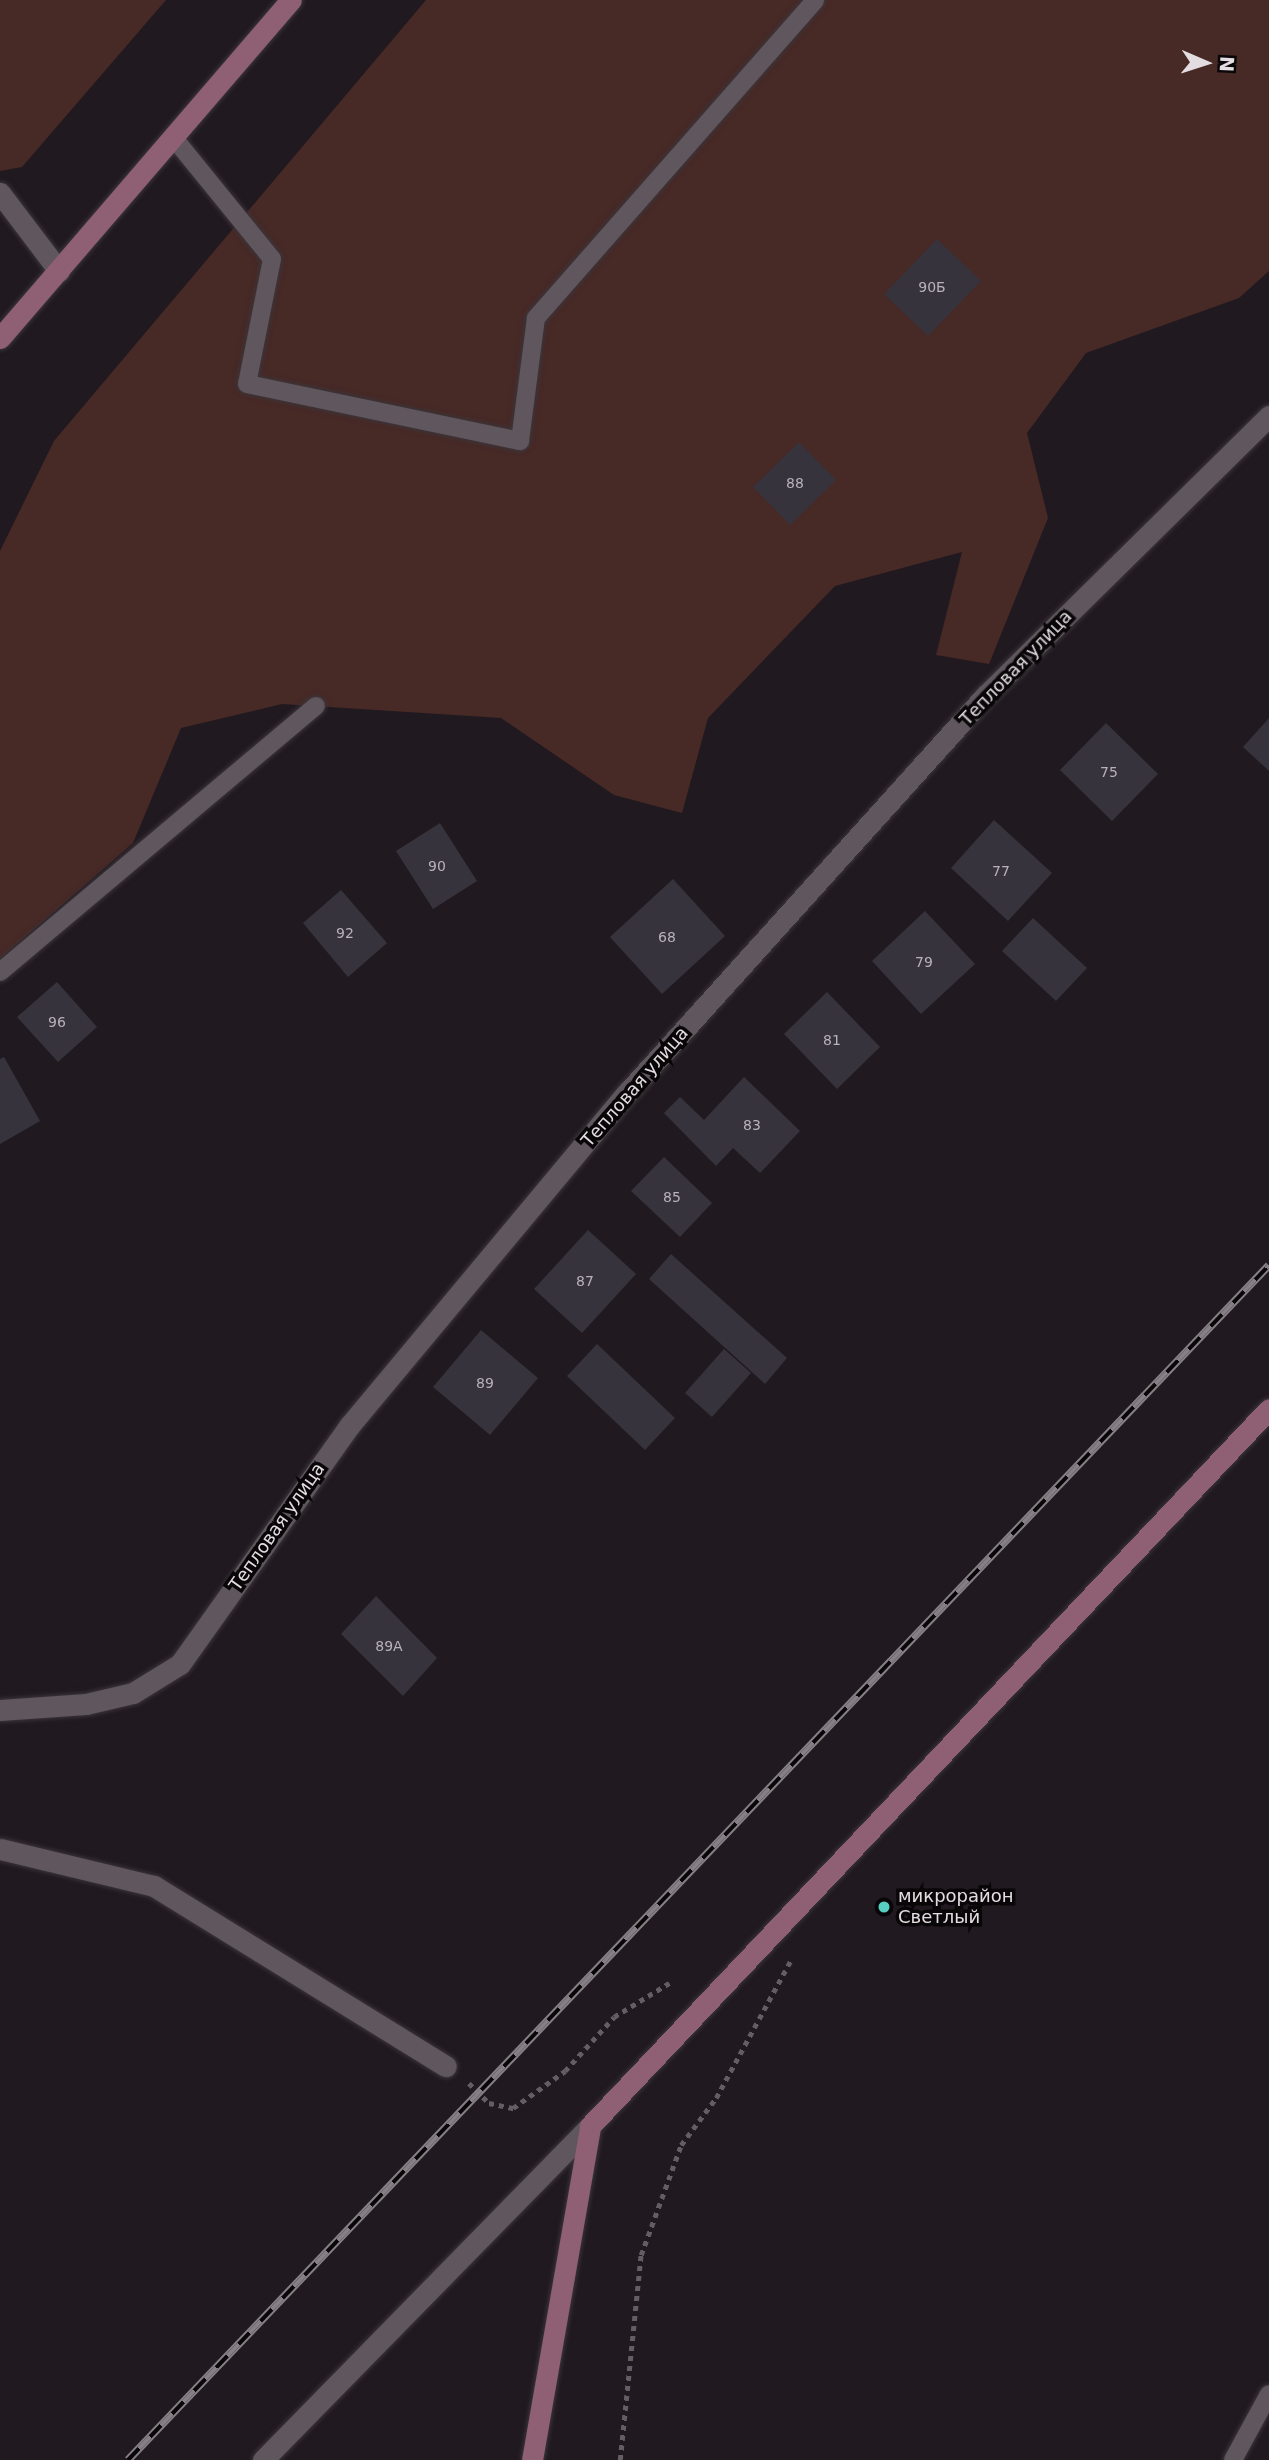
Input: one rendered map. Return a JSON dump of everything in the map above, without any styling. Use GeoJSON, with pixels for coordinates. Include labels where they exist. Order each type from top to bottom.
{"type":"FeatureCollection","features":[{"type":"Feature","properties":{"kind":"street"},"geometry":{"type":"LineString","coordinates":[[0,338],[291,0]]}},
{"type":"Feature","properties":{"kind":"street"},"geometry":{"type":"LineString","coordinates":[[0,193],[60,271]]}},
{"type":"Feature","properties":{"kind":"street","name":"Тепловая улица"},"geometry":{"type":"LineString","coordinates":[[0,1710],[86,1704],[133,1693],[180,1664],[350,1425],[627,1093],[985,696],[1269,415]]}},
{"type":"Feature","properties":{"kind":"street"},"geometry":{"type":"LineString","coordinates":[[263,2460],[590,2126],[1269,1409]]}},
{"type":"Feature","properties":{"kind":"street"},"geometry":{"type":"LineString","coordinates":[[0,1849],[153,1886],[446,2066]]}},
{"type":"Feature","properties":{"kind":"street"},"geometry":{"type":"LineString","coordinates":[[531,2460],[590,2126]]}},
{"type":"Feature","properties":{"kind":"lane"},"geometry":{"type":"LineString","coordinates":[[173,137],[272,259],[247,384],[520,441],[536,318],[815,0]]}},
{"type":"Feature","properties":{"kind":"lane"},"geometry":{"type":"LineString","coordinates":[[0,972],[316,706]]}},
{"type":"Feature","properties":{"kind":"lane"},"geometry":{"type":"LineString","coordinates":[[1233,2460],[1269,2394]]}},
{"type":"Feature","properties":{"kind":"path"},"geometry":{"type":"LineString","coordinates":[[620,2460],[646,2243],[681,2145],[716,2098],[792,1958]]}},
{"type":"Feature","properties":{"kind":"path"},"geometry":{"type":"LineString","coordinates":[[446,2066],[489,2103],[513,2108],[565,2071],[614,2017],[669,1983]]}},
{"type":"Feature","properties":{"kind":"shaded area"},"geometry":{"type":"Polygon","coordinates":[[[0,0],[166,0],[22,167],[0,171],[0,0]]]}},
{"type":"Feature","properties":{"kind":"shaded area"},"geometry":{"type":"Polygon","coordinates":[[[426,0],[1269,0],[1269,271],[1239,298],[1086,353],[1027,433],[1048,518],[989,664],[936,655],[962,552],[835,586],[708,718],[682,813],[614,795],[501,718],[282,704],[181,728],[133,843],[0,959],[0,551],[54,441],[426,0]]]}},
{"type":"Feature","properties":{"kind":"building"},"geometry":{"type":"Polygon","coordinates":[[[937,239],[981,281],[928,336],[884,294],[937,239]]]}},
{"type":"Feature","properties":{"kind":"building"},"geometry":{"type":"Polygon","coordinates":[[[799,442],[836,480],[790,525],[753,487],[799,442]]]}},
{"type":"Feature","properties":{"kind":"building"},"geometry":{"type":"Polygon","coordinates":[[[1269,718],[1269,771],[1243,747],[1269,718]]]}},
{"type":"Feature","properties":{"kind":"building"},"geometry":{"type":"Polygon","coordinates":[[[1106,723],[1158,774],[1112,821],[1060,770],[1106,723]]]}},
{"type":"Feature","properties":{"kind":"building"},"geometry":{"type":"Polygon","coordinates":[[[994,820],[1052,873],[1008,921],[951,868],[994,820]]]}},
{"type":"Feature","properties":{"kind":"building"},"geometry":{"type":"Polygon","coordinates":[[[440,823],[477,881],[433,909],[396,851],[440,823]]]}},
{"type":"Feature","properties":{"kind":"building"},"geometry":{"type":"Polygon","coordinates":[[[673,879],[725,936],[662,994],[610,937],[673,879]]]}},
{"type":"Feature","properties":{"kind":"building"},"geometry":{"type":"Polygon","coordinates":[[[341,890],[387,943],[348,977],[303,923],[341,890]]]}},
{"type":"Feature","properties":{"kind":"building"},"geometry":{"type":"Polygon","coordinates":[[[925,911],[975,964],[921,1014],[872,961],[925,911]]]}},
{"type":"Feature","properties":{"kind":"building"},"geometry":{"type":"Polygon","coordinates":[[[1033,918],[1087,968],[1056,1001],[1002,951],[1033,918]]]}},
{"type":"Feature","properties":{"kind":"building"},"geometry":{"type":"Polygon","coordinates":[[[57,982],[97,1027],[58,1062],[17,1017],[57,982]]]}},
{"type":"Feature","properties":{"kind":"building"},"geometry":{"type":"Polygon","coordinates":[[[827,992],[880,1047],[837,1089],[784,1034],[827,992]]]}},
{"type":"Feature","properties":{"kind":"building"},"geometry":{"type":"Polygon","coordinates":[[[4,1057],[40,1121],[0,1144],[0,1059],[4,1057]]]}},
{"type":"Feature","properties":{"kind":"building"},"geometry":{"type":"Polygon","coordinates":[[[744,1077],[800,1131],[760,1173],[733,1148],[716,1166],[664,1113],[680,1097],[704,1120],[744,1077]]]}},
{"type":"Feature","properties":{"kind":"building"},"geometry":{"type":"Polygon","coordinates":[[[664,1157],[712,1203],[680,1237],[631,1191],[664,1157]]]}},
{"type":"Feature","properties":{"kind":"building"},"geometry":{"type":"Polygon","coordinates":[[[588,1230],[636,1274],[582,1333],[534,1289],[588,1230]]]}},
{"type":"Feature","properties":{"kind":"building"},"geometry":{"type":"Polygon","coordinates":[[[671,1254],[787,1358],[765,1384],[649,1279],[671,1254]]]}},
{"type":"Feature","properties":{"kind":"building"},"geometry":{"type":"Polygon","coordinates":[[[481,1330],[538,1378],[490,1435],[433,1387],[481,1330]]]}},
{"type":"Feature","properties":{"kind":"building"},"geometry":{"type":"Polygon","coordinates":[[[597,1344],[675,1418],[645,1450],[567,1376],[597,1344]]]}},
{"type":"Feature","properties":{"kind":"building"},"geometry":{"type":"Polygon","coordinates":[[[724,1349],[751,1373],[712,1417],[685,1393],[724,1349]]]}},
{"type":"Feature","properties":{"kind":"building"},"geometry":{"type":"Polygon","coordinates":[[[376,1596],[437,1658],[403,1696],[341,1634],[376,1596]]]}},
{"type":"Feature","properties":{"kind":"railway"},"geometry":{"type":"LineString","coordinates":[[128,2460],[1269,1265]]}},
{"type":"Feature","properties":{"kind":"place","name":"микрорайон Светлый"},"geometry":{"type":"Point","coordinates":[884,1907]}}]}
